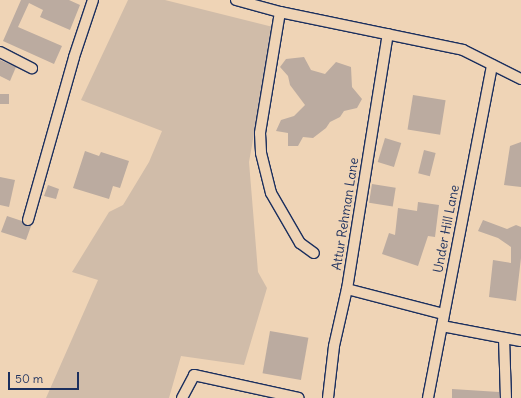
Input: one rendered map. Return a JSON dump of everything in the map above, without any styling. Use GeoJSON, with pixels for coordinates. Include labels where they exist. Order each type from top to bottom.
{"type":"FeatureCollection","features":[{"type":"Feature","properties":{"kind":"street"},"geometry":{"type":"LineString","coordinates":[[28,220],[74,57],[93,0]]}},
{"type":"Feature","properties":{"kind":"street"},"geometry":{"type":"LineString","coordinates":[[236,0],[280,12],[463,50],[521,79]]}},
{"type":"Feature","properties":{"kind":"street"},"geometry":{"type":"LineString","coordinates":[[280,12],[260,133],[261,153],[271,193],[300,243],[314,253]]}},
{"type":"Feature","properties":{"kind":"street","name":"Attur Rehman Lane"},"geometry":{"type":"LineString","coordinates":[[328,398],[334,346],[347,289],[388,34]]}},
{"type":"Feature","properties":{"kind":"street"},"geometry":{"type":"LineString","coordinates":[[0,52],[32,68]]}},
{"type":"Feature","properties":{"kind":"street","name":"Under Hill Lane"},"geometry":{"type":"LineString","coordinates":[[428,398],[492,65]]}},
{"type":"Feature","properties":{"kind":"street"},"geometry":{"type":"LineString","coordinates":[[347,289],[444,314]]}},
{"type":"Feature","properties":{"kind":"street"},"geometry":{"type":"LineString","coordinates":[[442,326],[521,341]]}},
{"type":"Feature","properties":{"kind":"street"},"geometry":{"type":"LineString","coordinates":[[504,338],[506,398]]}},
{"type":"Feature","properties":{"kind":"street"},"geometry":{"type":"LineString","coordinates":[[182,398],[194,375],[299,398]]}},
{"type":"Feature","properties":{"kind":"shaded area"},"geometry":{"type":"Polygon","coordinates":[[[128,0],[165,0],[273,27],[249,162],[258,272],[267,288],[244,365],[181,356],[169,398],[46,398],[98,280],[72,272],[109,212],[123,205],[149,162],[162,131],[81,100],[128,0]]]}},
{"type":"Feature","properties":{"kind":"building"},"geometry":{"type":"Polygon","coordinates":[[[21,0],[69,0],[80,5],[70,30],[40,17],[43,10],[29,3],[18,27],[62,46],[54,64],[3,41],[21,0]]]}},
{"type":"Feature","properties":{"kind":"building"},"geometry":{"type":"Polygon","coordinates":[[[304,57],[311,70],[325,74],[336,62],[351,67],[352,87],[362,99],[357,108],[344,111],[340,117],[330,122],[326,128],[313,138],[303,137],[298,146],[288,146],[288,133],[276,131],[281,120],[294,116],[305,105],[290,85],[288,76],[280,67],[286,59],[304,57]]]}},
{"type":"Feature","properties":{"kind":"building"},"geometry":{"type":"Polygon","coordinates":[[[0,60],[16,67],[10,81],[0,76],[0,60]]]}},
{"type":"Feature","properties":{"kind":"building"},"geometry":{"type":"Polygon","coordinates":[[[0,94],[9,94],[9,104],[0,104],[0,94]]]}},
{"type":"Feature","properties":{"kind":"building"},"geometry":{"type":"Polygon","coordinates":[[[413,95],[446,100],[440,135],[408,130],[413,95]]]}},
{"type":"Feature","properties":{"kind":"building"},"geometry":{"type":"Polygon","coordinates":[[[385,138],[401,143],[394,167],[378,162],[385,138]]]}},
{"type":"Feature","properties":{"kind":"building"},"geometry":{"type":"Polygon","coordinates":[[[521,142],[521,187],[504,185],[510,146],[521,142]]]}},
{"type":"Feature","properties":{"kind":"building"},"geometry":{"type":"Polygon","coordinates":[[[424,150],[436,153],[430,176],[418,173],[424,150]]]}},
{"type":"Feature","properties":{"kind":"building"},"geometry":{"type":"Polygon","coordinates":[[[85,151],[99,156],[101,152],[129,161],[120,188],[113,186],[109,199],[73,188],[85,151]]]}},
{"type":"Feature","properties":{"kind":"building"},"geometry":{"type":"Polygon","coordinates":[[[0,177],[15,180],[9,207],[0,205],[0,177]]]}},
{"type":"Feature","properties":{"kind":"building"},"geometry":{"type":"Polygon","coordinates":[[[372,184],[396,188],[393,207],[369,203],[372,184]]]}},
{"type":"Feature","properties":{"kind":"building"},"geometry":{"type":"Polygon","coordinates":[[[48,185],[59,189],[56,199],[44,196],[48,185]]]}},
{"type":"Feature","properties":{"kind":"building"},"geometry":{"type":"Polygon","coordinates":[[[418,202],[439,205],[435,237],[428,236],[418,266],[382,254],[389,233],[395,235],[398,208],[417,211],[418,202]]]}},
{"type":"Feature","properties":{"kind":"building"},"geometry":{"type":"Polygon","coordinates":[[[7,216],[22,221],[26,226],[31,226],[26,240],[1,232],[7,216]]]}},
{"type":"Feature","properties":{"kind":"building"},"geometry":{"type":"Polygon","coordinates":[[[483,220],[507,229],[516,225],[521,227],[521,258],[516,301],[489,297],[493,260],[511,263],[511,247],[498,238],[478,231],[483,220]]]}},
{"type":"Feature","properties":{"kind":"building"},"geometry":{"type":"Polygon","coordinates":[[[270,331],[308,338],[301,380],[263,373],[270,331]]]}},
{"type":"Feature","properties":{"kind":"building"},"geometry":{"type":"Polygon","coordinates":[[[452,389],[499,392],[500,398],[452,398],[452,389]]]}}]}
